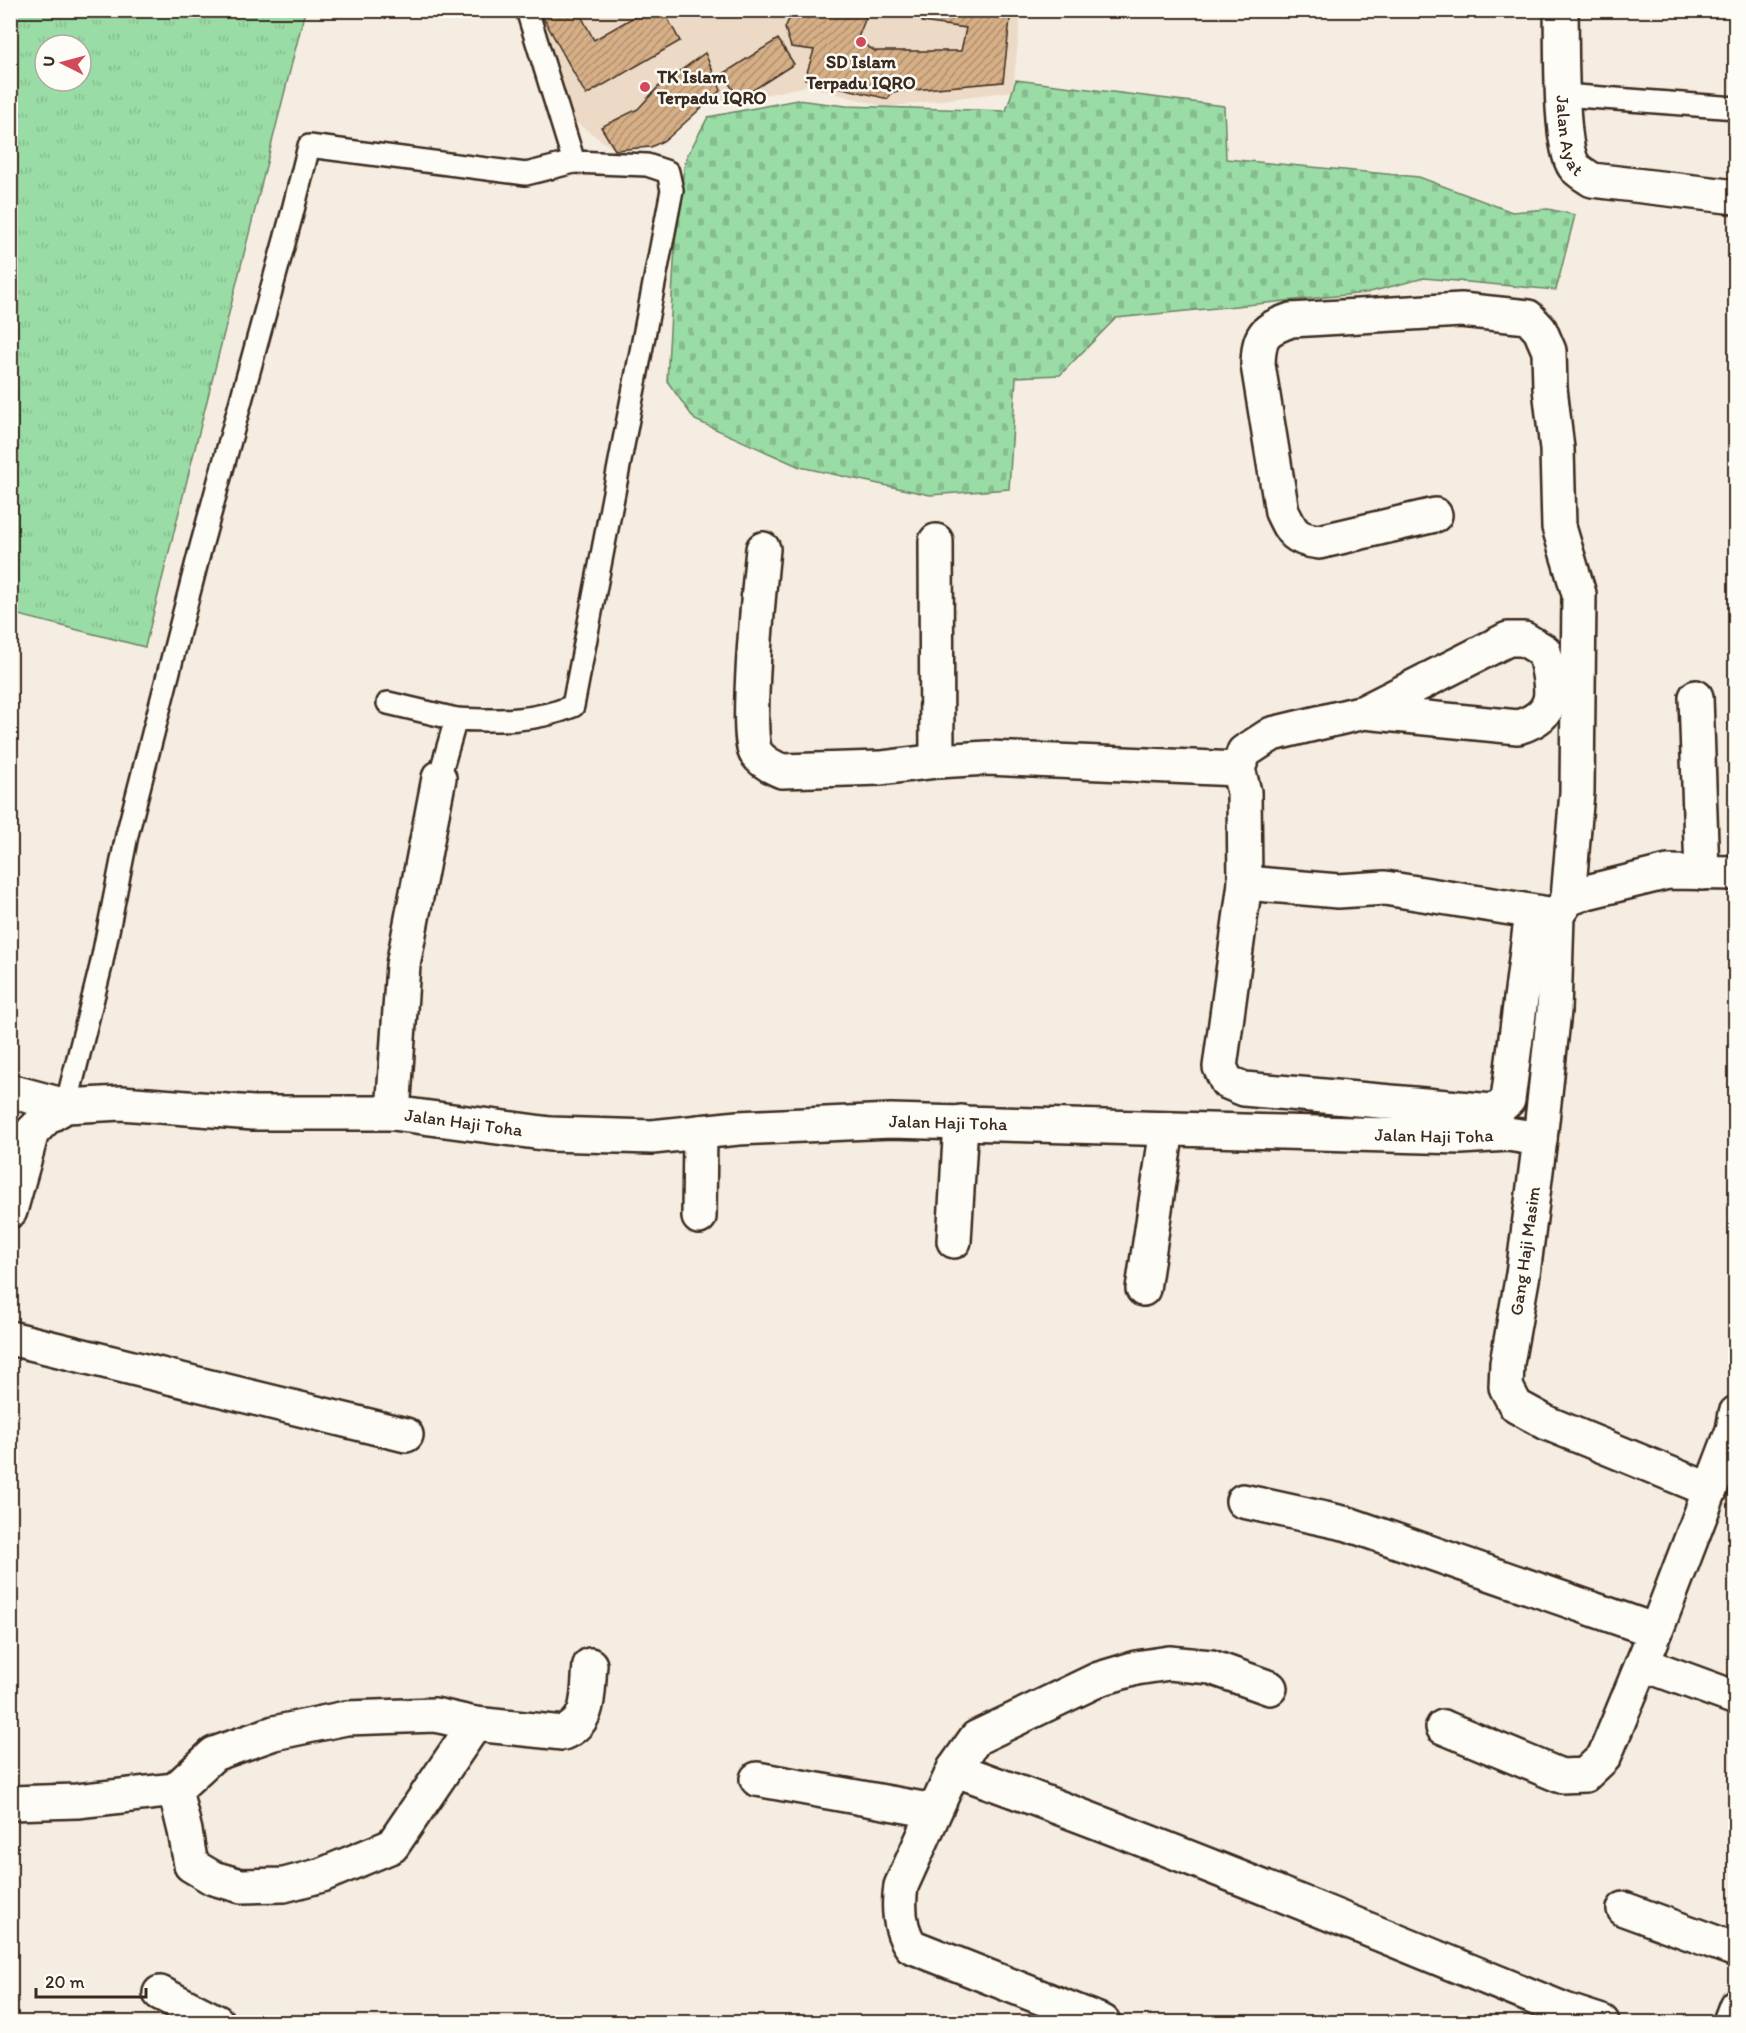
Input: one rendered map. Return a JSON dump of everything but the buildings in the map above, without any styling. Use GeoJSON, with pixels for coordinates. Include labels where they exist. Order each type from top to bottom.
{"type":"FeatureCollection","features":[{"type":"Feature","properties":{"kind":"street","name":"Jalan Ayat"},"geometry":{"type":"LineString","coordinates":[[1561,10],[1567,145],[1574,166],[1593,180],[1736,197]]}},
{"type":"Feature","properties":{"kind":"street"},"geometry":{"type":"LineString","coordinates":[[1364,712],[1518,727],[1535,722],[1550,704],[1551,684],[1544,651],[1524,639],[1508,639],[1364,712],[1272,734],[1244,752],[1238,769],[1244,792],[1245,884],[1220,1067],[1227,1082],[1244,1089],[1492,1111],[1508,1100],[1577,792],[1579,594],[1558,527],[1557,449],[1550,388],[1549,351],[1540,330],[1528,317],[1461,310],[1291,320],[1271,327],[1263,337],[1258,349],[1258,365],[1282,512],[1292,532],[1304,540],[1319,542],[1435,515]]}},
{"type":"Feature","properties":{"kind":"street"},"geometry":{"type":"LineString","coordinates":[[936,541],[937,761]]}},
{"type":"Feature","properties":{"kind":"street"},"geometry":{"type":"LineString","coordinates":[[763,549],[754,660],[752,735],[754,752],[768,765],[782,771],[881,768],[988,758],[1238,769]]}},
{"type":"Feature","properties":{"kind":"street"},"geometry":{"type":"LineString","coordinates":[[1696,697],[1702,873]]}},
{"type":"Feature","properties":{"kind":"street"},"geometry":{"type":"LineString","coordinates":[[393,1113],[404,964],[439,778]]}},
{"type":"Feature","properties":{"kind":"street"},"geometry":{"type":"LineString","coordinates":[[1245,884],[1338,891],[1385,888],[1552,909],[1587,892],[1668,872],[1736,873]]}},
{"type":"Feature","properties":{"kind":"street"},"geometry":{"type":"LineString","coordinates":[[1540,1140],[1554,1011],[1552,909]]}},
{"type":"Feature","properties":{"kind":"street"},"geometry":{"type":"LineString","coordinates":[[10,1091],[66,1107]]}},
{"type":"Feature","properties":{"kind":"street","name":"Jalan Haji Toha"},"geometry":{"type":"LineString","coordinates":[[10,1211],[32,1132],[47,1117],[66,1107],[122,1102],[253,1113],[393,1113],[550,1134],[652,1137],[738,1128],[891,1121],[1461,1137],[1508,1134],[1540,1140]]}},
{"type":"Feature","properties":{"kind":"street"},"geometry":{"type":"LineString","coordinates":[[954,1241],[961,1122]]}},
{"type":"Feature","properties":{"kind":"street"},"geometry":{"type":"LineString","coordinates":[[1143,1288],[1167,1130]]}},
{"type":"Feature","properties":{"kind":"street"},"geometry":{"type":"LineString","coordinates":[[699,1217],[700,1132]]}},
{"type":"Feature","properties":{"kind":"street","name":"Gang Haji Masim"},"geometry":{"type":"LineString","coordinates":[[1540,1140],[1523,1274],[1507,1363],[1506,1387],[1516,1406],[1547,1423],[1710,1490]]}},
{"type":"Feature","properties":{"kind":"street"},"geometry":{"type":"LineString","coordinates":[[10,1338],[406,1435]]}},
{"type":"Feature","properties":{"kind":"street"},"geometry":{"type":"LineString","coordinates":[[1443,1727],[1561,1776],[1585,1775],[1604,1757],[1656,1632],[1735,1425]]}},
{"type":"Feature","properties":{"kind":"street"},"geometry":{"type":"LineString","coordinates":[[1243,1502],[1348,1524],[1656,1632]]}},
{"type":"Feature","properties":{"kind":"street"},"geometry":{"type":"LineString","coordinates":[[1103,2022],[911,1947],[904,1936],[899,1902],[901,1886],[954,1769],[976,1738],[1099,1679],[1136,1668],[1169,1663],[1211,1667],[1270,1688]]}},
{"type":"Feature","properties":{"kind":"street"},"geometry":{"type":"LineString","coordinates":[[1642,1664],[1736,1698]]}},
{"type":"Feature","properties":{"kind":"street"},"geometry":{"type":"LineString","coordinates":[[10,1803],[77,1801],[175,1790],[214,1754],[274,1733],[346,1718],[435,1715],[475,1724],[563,1733],[575,1728],[584,1716],[590,1665]]}},
{"type":"Feature","properties":{"kind":"street"},"geometry":{"type":"LineString","coordinates":[[175,1790],[191,1865],[213,1878],[241,1887],[284,1886],[322,1875],[392,1846],[475,1724]]}},
{"type":"Feature","properties":{"kind":"street"},"geometry":{"type":"LineString","coordinates":[[954,1769],[1173,1851],[1565,2010],[1602,2022]]}},
{"type":"Feature","properties":{"kind":"street"},"geometry":{"type":"LineString","coordinates":[[757,1779],[934,1811]]}},
{"type":"Feature","properties":{"kind":"street"},"geometry":{"type":"LineString","coordinates":[[1624,1909],[1736,1950]]}},
{"type":"Feature","properties":{"kind":"street"},"geometry":{"type":"LineString","coordinates":[[159,1992],[217,2022]]}},
{"type":"Feature","properties":{"kind":"street"},"geometry":{"type":"LineString","coordinates":[[1730,2022],[1736,2006]]}},
{"type":"Feature","properties":{"kind":"lane"},"geometry":{"type":"LineString","coordinates":[[527,10],[574,162]]}},
{"type":"Feature","properties":{"kind":"lane"},"geometry":{"type":"LineString","coordinates":[[1563,95],[1736,108]]}},
{"type":"Feature","properties":{"kind":"lane"},"geometry":{"type":"LineString","coordinates":[[66,1107],[101,966],[127,835],[199,554],[309,146],[525,174],[574,162],[647,165],[668,172],[672,190],[573,706],[553,714],[506,721],[456,719],[388,703]]}},
{"type":"Feature","properties":{"kind":"lane"},"geometry":{"type":"LineString","coordinates":[[439,778],[456,719]]}},
{"type":"Feature","properties":{"kind":"shaded area"},"geometry":{"type":"Polygon","coordinates":[[[529,11],[1021,11],[1013,91],[887,107],[806,86],[703,108],[667,139],[651,147],[615,150],[571,119],[529,11]]]}},
{"type":"Feature","properties":{"kind":"green space"},"geometry":{"type":"Polygon","coordinates":[[[10,11],[305,11],[145,647],[11,613],[10,11]]]}},
{"type":"Feature","properties":{"kind":"green space"},"geometry":{"type":"Polygon","coordinates":[[[1016,80],[1224,106],[1226,159],[1419,177],[1512,212],[1548,209],[1575,215],[1556,290],[1424,278],[1366,293],[1116,318],[1060,375],[1016,377],[1009,489],[930,495],[800,467],[695,420],[667,381],[677,213],[686,158],[708,117],[797,100],[846,106],[1006,111],[1016,80]]]}},
{"type":"Feature","properties":{"kind":"place","name":"SD Islam Terpadu IQRO"},"geometry":{"type":"Point","coordinates":[861,42]}},
{"type":"Feature","properties":{"kind":"place","name":"TK Islam Terpadu IQRO"},"geometry":{"type":"Point","coordinates":[645,87]}}]}
